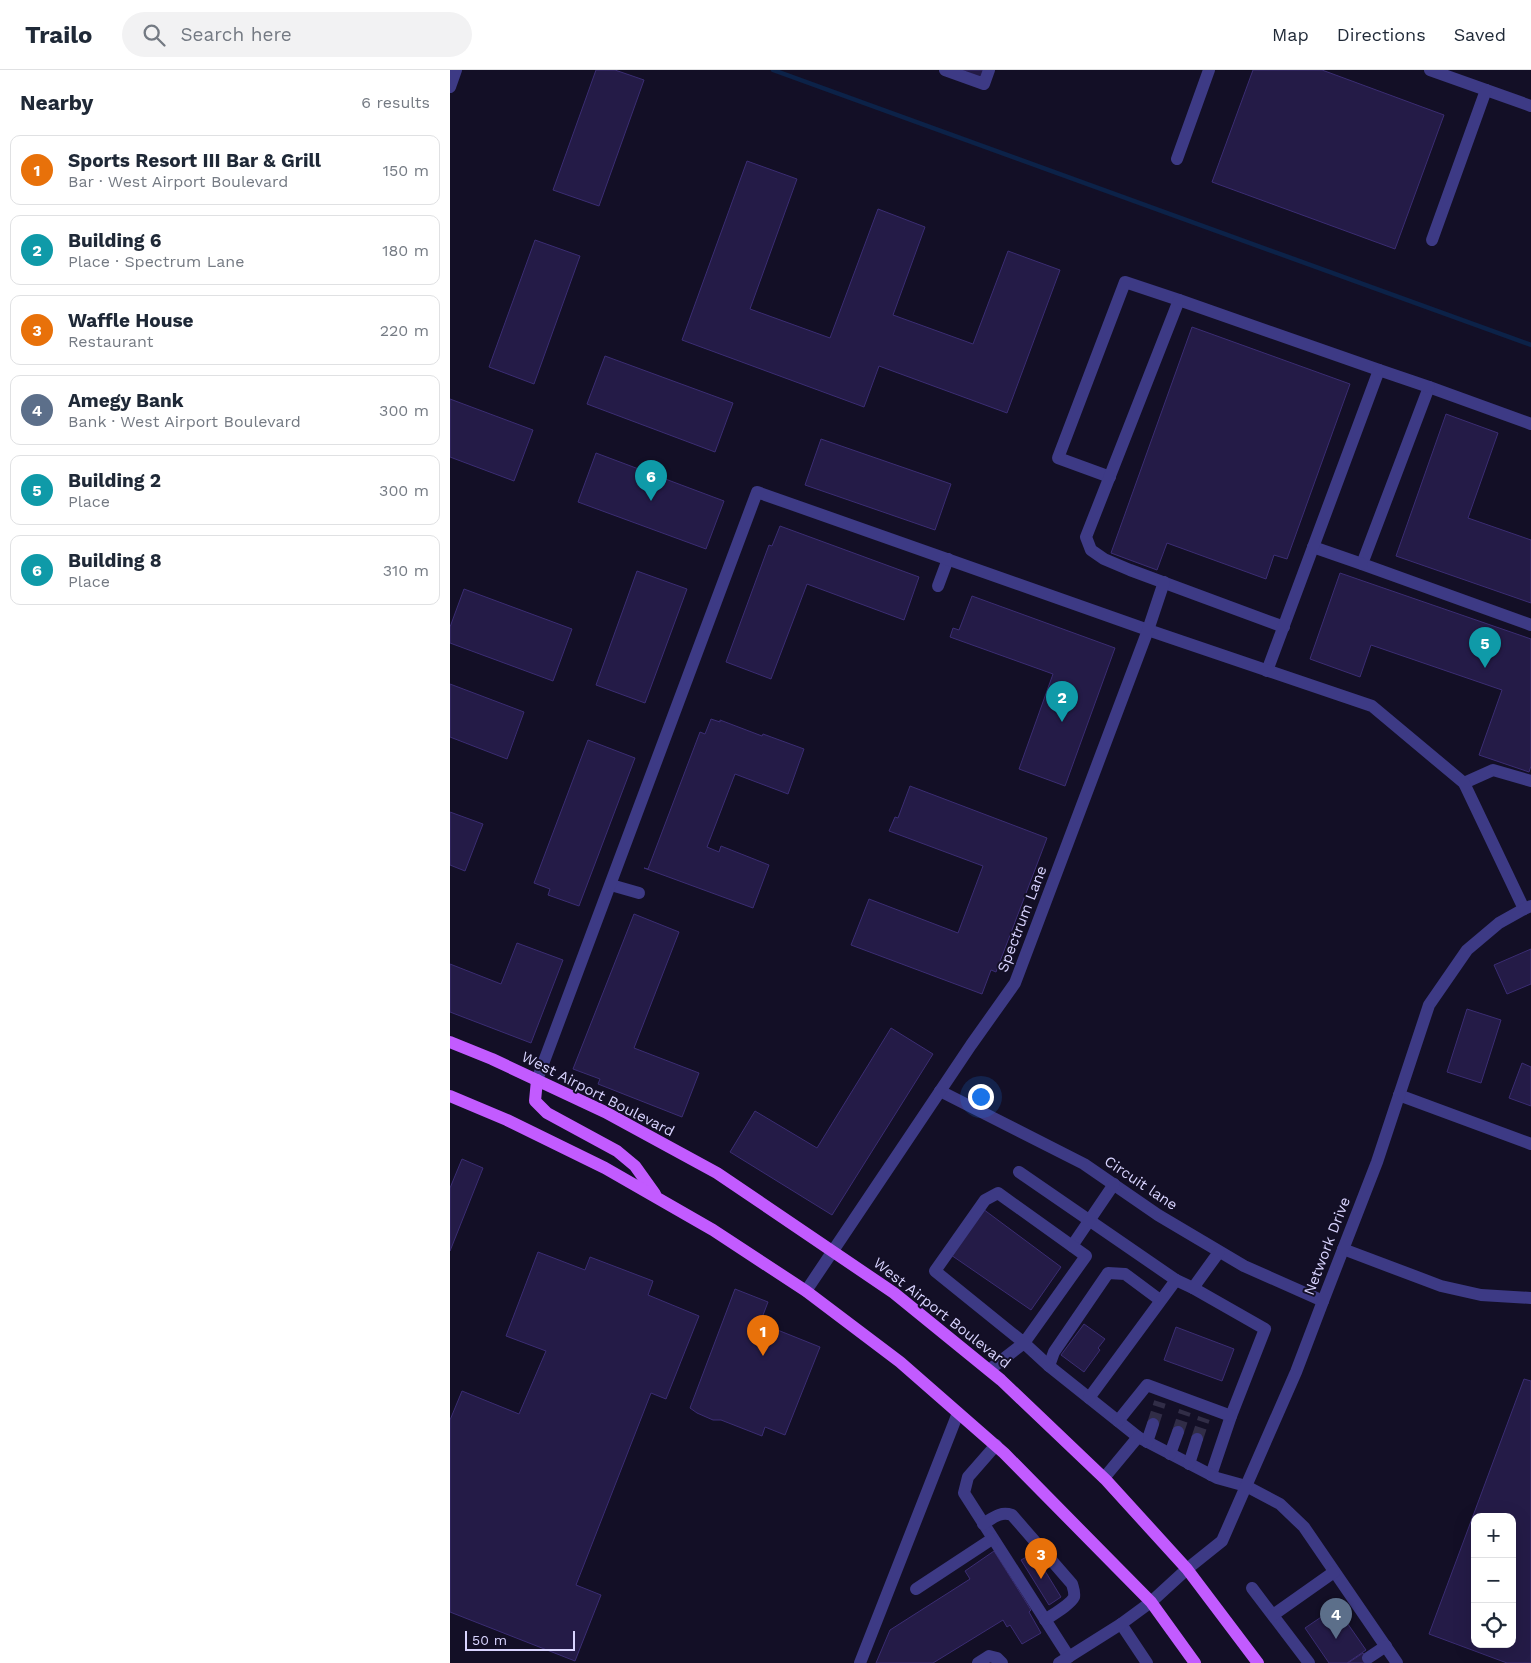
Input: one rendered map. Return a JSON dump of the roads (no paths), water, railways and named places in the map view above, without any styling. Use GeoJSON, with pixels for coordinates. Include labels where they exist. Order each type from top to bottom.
{"type":"FeatureCollection","features":[{"type":"Feature","properties":{"kind":"main road","name":"West Airport Boulevard"},"geometry":{"type":"LineString","coordinates":[[450,1042],[605,1112],[717,1173],[894,1293],[989,1370],[1104,1478],[1187,1569],[1258,1663]]}},
{"type":"Feature","properties":{"kind":"main road"},"geometry":{"type":"LineString","coordinates":[[537,1080],[535,1101],[547,1113],[617,1151],[635,1166],[658,1198]]}},
{"type":"Feature","properties":{"kind":"main road"},"geometry":{"type":"LineString","coordinates":[[450,1096],[507,1120],[605,1168],[713,1230],[806,1291],[900,1362],[996,1445],[1150,1602],[1195,1663]]}},
{"type":"Feature","properties":{"kind":"street"},"geometry":{"type":"LineString","coordinates":[[450,87],[456,70]]}},
{"type":"Feature","properties":{"kind":"street"},"geometry":{"type":"LineString","coordinates":[[945,70],[984,84],[990,70]]}},
{"type":"Feature","properties":{"kind":"street"},"geometry":{"type":"LineString","coordinates":[[1178,159],[1209,70]]}},
{"type":"Feature","properties":{"kind":"street"},"geometry":{"type":"LineString","coordinates":[[1430,70],[1531,106]]}},
{"type":"Feature","properties":{"kind":"street"},"geometry":{"type":"LineString","coordinates":[[1432,240],[1486,90]]}},
{"type":"Feature","properties":{"kind":"street"},"geometry":{"type":"LineString","coordinates":[[1110,477],[1058,458],[1125,282],[1531,424]]}},
{"type":"Feature","properties":{"kind":"street"},"geometry":{"type":"LineString","coordinates":[[1179,300],[1086,537],[1092,550],[1104,559],[1284,626]]}},
{"type":"Feature","properties":{"kind":"street"},"geometry":{"type":"LineString","coordinates":[[1267,671],[1378,370]]}},
{"type":"Feature","properties":{"kind":"street"},"geometry":{"type":"LineString","coordinates":[[1362,564],[1429,387]]}},
{"type":"Feature","properties":{"kind":"street"},"geometry":{"type":"LineString","coordinates":[[537,1080],[757,492],[1148,630],[1372,706],[1464,784],[1527,907]]}},
{"type":"Feature","properties":{"kind":"street"},"geometry":{"type":"LineString","coordinates":[[1313,547],[1531,625]]}},
{"type":"Feature","properties":{"kind":"street"},"geometry":{"type":"LineString","coordinates":[[938,586],[948,559]]}},
{"type":"Feature","properties":{"kind":"street","name":"Spectrum Lane"},"geometry":{"type":"LineString","coordinates":[[806,1291],[971,1044],[1015,983],[1148,630],[1164,582]]}},
{"type":"Feature","properties":{"kind":"street"},"geometry":{"type":"LineString","coordinates":[[1464,784],[1493,770],[1531,781]]}},
{"type":"Feature","properties":{"kind":"street"},"geometry":{"type":"LineString","coordinates":[[611,884],[639,893]]}},
{"type":"Feature","properties":{"kind":"street","name":"Network Drive"},"geometry":{"type":"LineString","coordinates":[[1064,1660],[1150,1602],[1222,1541],[1296,1372],[1377,1162],[1429,1005],[1466,950],[1499,923],[1527,907]]}},
{"type":"Feature","properties":{"kind":"street","name":"Circuit lane"},"geometry":{"type":"LineString","coordinates":[[940,1091],[1084,1164],[1158,1216],[1244,1266],[1323,1301]]}},
{"type":"Feature","properties":{"kind":"street"},"geometry":{"type":"LineString","coordinates":[[1399,1095],[1531,1144]]}},
{"type":"Feature","properties":{"kind":"street"},"geometry":{"type":"LineString","coordinates":[[1019,1172],[1090,1219],[1176,1280],[1194,1288],[1265,1329],[1231,1416],[1211,1475]]}},
{"type":"Feature","properties":{"kind":"street"},"geometry":{"type":"LineString","coordinates":[[1072,1246],[1114,1184]]}},
{"type":"Feature","properties":{"kind":"street"},"geometry":{"type":"LineString","coordinates":[[989,1370],[1024,1343],[1086,1256],[998,1193],[985,1200],[935,1271],[1024,1343],[1049,1366],[1143,1440],[1211,1475],[1246,1486],[1280,1504],[1304,1527],[1397,1663]]}},
{"type":"Feature","properties":{"kind":"street"},"geometry":{"type":"LineString","coordinates":[[1343,1249],[1441,1286],[1481,1295],[1531,1298]]}},
{"type":"Feature","properties":{"kind":"street"},"geometry":{"type":"LineString","coordinates":[[1194,1288],[1219,1252]]}},
{"type":"Feature","properties":{"kind":"street"},"geometry":{"type":"LineString","coordinates":[[1049,1366],[1054,1352],[1108,1273],[1125,1274],[1160,1300]]}},
{"type":"Feature","properties":{"kind":"street"},"geometry":{"type":"LineString","coordinates":[[1089,1398],[1176,1280]]}},
{"type":"Feature","properties":{"kind":"street"},"geometry":{"type":"LineString","coordinates":[[1118,1421],[1147,1385],[1162,1397],[1206,1413],[1231,1416]]}},
{"type":"Feature","properties":{"kind":"street"},"geometry":{"type":"LineString","coordinates":[[860,1663],[958,1413]]}},
{"type":"Feature","properties":{"kind":"street"},"geometry":{"type":"LineString","coordinates":[[1104,1478],[1143,1440],[1153,1424]]}},
{"type":"Feature","properties":{"kind":"street"},"geometry":{"type":"LineString","coordinates":[[1170,1454],[1178,1432]]}},
{"type":"Feature","properties":{"kind":"street"},"geometry":{"type":"LineString","coordinates":[[1189,1464],[1197,1439]]}},
{"type":"Feature","properties":{"kind":"street"},"geometry":{"type":"LineString","coordinates":[[996,1445],[968,1477],[964,1493],[1045,1620],[1064,1660]]}},
{"type":"Feature","properties":{"kind":"street"},"geometry":{"type":"LineString","coordinates":[[983,1524],[996,1515],[1004,1513],[1012,1515],[1072,1584],[1074,1597],[1045,1620]]}},
{"type":"Feature","properties":{"kind":"street"},"geometry":{"type":"LineString","coordinates":[[916,1588],[992,1539]]}},
{"type":"Feature","properties":{"kind":"street"},"geometry":{"type":"LineString","coordinates":[[1273,1615],[1334,1572]]}},
{"type":"Feature","properties":{"kind":"street"},"geometry":{"type":"LineString","coordinates":[[1252,1588],[1309,1663]]}},
{"type":"Feature","properties":{"kind":"street"},"geometry":{"type":"LineString","coordinates":[[1120,1624],[1147,1663]]}},
{"type":"Feature","properties":{"kind":"street"},"geometry":{"type":"LineString","coordinates":[[1368,1658],[1386,1646]]}},
{"type":"Feature","properties":{"kind":"street"},"geometry":{"type":"LineString","coordinates":[[978,1663],[989,1656],[997,1658],[1002,1663]]}},
{"type":"Feature","properties":{"kind":"waterway"},"geometry":{"type":"LineString","coordinates":[[773,70],[1531,345]]}},
{"type":"Feature","properties":{"kind":"tunnel"},"geometry":{"type":"LineString","coordinates":[[1153,1424],[1160,1402]]}},
{"type":"Feature","properties":{"kind":"tunnel"},"geometry":{"type":"LineString","coordinates":[[1178,1432],[1185,1411]]}},
{"type":"Feature","properties":{"kind":"tunnel"},"geometry":{"type":"LineString","coordinates":[[1197,1439],[1204,1418]]}},
{"type":"Feature","properties":{"kind":"place","name":"Building 8"},"geometry":{"type":"Point","coordinates":[651,501]}},
{"type":"Feature","properties":{"kind":"place","name":"Building 2"},"geometry":{"type":"Point","coordinates":[1485,668]}},
{"type":"Feature","properties":{"kind":"place","name":"Building 6"},"geometry":{"type":"Point","coordinates":[1062,722]}},
{"type":"Feature","properties":{"kind":"place","name":"Sports Resort III Bar & Grill"},"geometry":{"type":"Point","coordinates":[763,1356]}},
{"type":"Feature","properties":{"kind":"place","name":"Waffle House"},"geometry":{"type":"Point","coordinates":[1041,1579]}},
{"type":"Feature","properties":{"kind":"place","name":"Amegy Bank"},"geometry":{"type":"Point","coordinates":[1336,1639]}}]}
